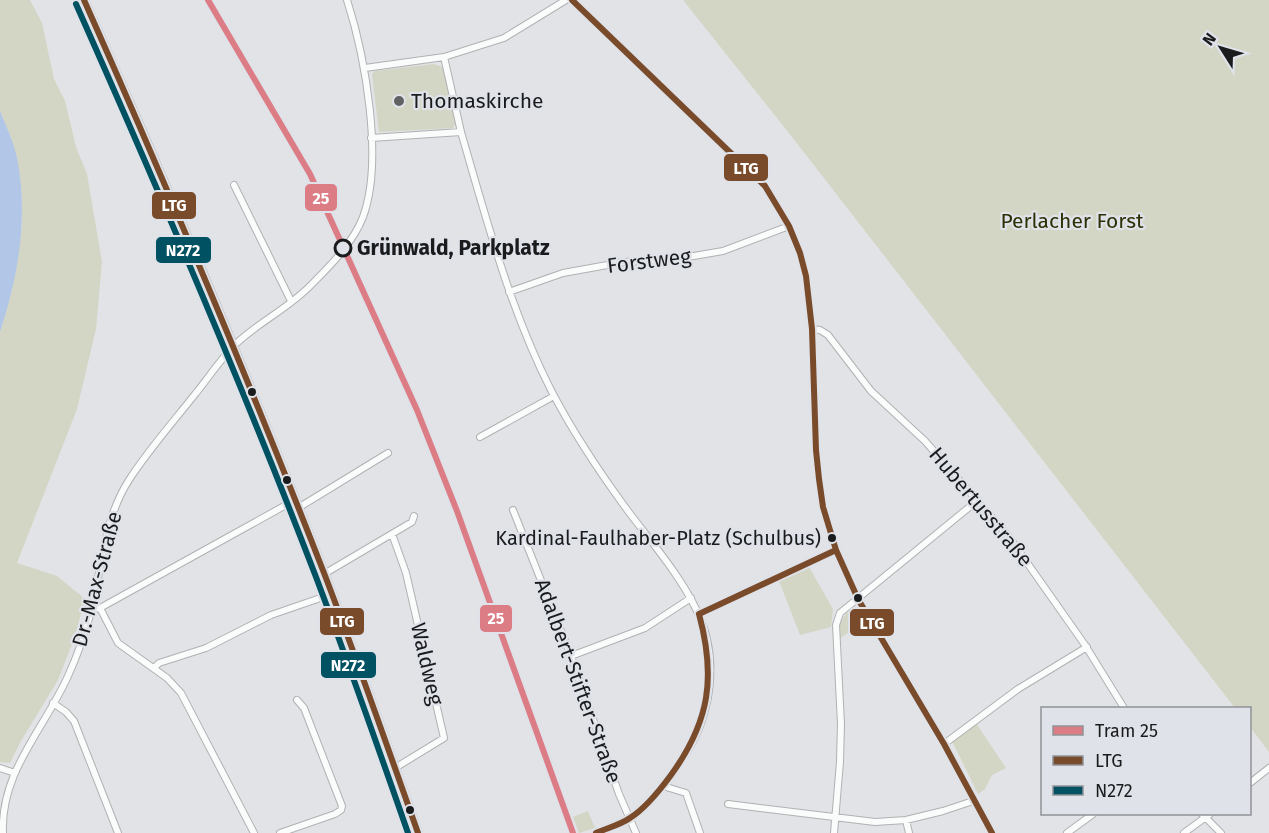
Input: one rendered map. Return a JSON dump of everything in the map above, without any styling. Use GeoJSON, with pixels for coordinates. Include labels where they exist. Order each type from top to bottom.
{"type":"FeatureCollection","features":[{"type":"Feature","properties":{"kind":"main road"},"geometry":{"type":"LineString","coordinates":[[84,0],[146,138],[234,346],[332,594],[418,833]]}},
{"type":"Feature","properties":{"kind":"street","name":"Dr.-Max-Straße"},"geometry":{"type":"LineString","coordinates":[[3,833],[5,807],[15,773],[34,735],[68,678],[80,648],[92,609],[107,533],[127,483],[234,346],[309,287],[344,248],[360,224],[368,198],[371,138],[365,68],[347,0]]}},
{"type":"Feature","properties":{"kind":"street"},"geometry":{"type":"LineString","coordinates":[[365,68],[444,57],[504,38],[566,0]]}},
{"type":"Feature","properties":{"kind":"street"},"geometry":{"type":"LineString","coordinates":[[572,0],[765,186],[789,226],[806,276],[812,329],[818,470],[823,507],[836,550],[858,599],[944,744],[992,833]]}},
{"type":"Feature","properties":{"kind":"street"},"geometry":{"type":"LineString","coordinates":[[444,57],[461,132],[509,292],[532,354],[588,454],[682,584],[699,614],[704,630],[710,667],[706,708],[691,746],[648,803],[628,818],[596,833]]}},
{"type":"Feature","properties":{"kind":"street"},"geometry":{"type":"LineString","coordinates":[[371,138],[461,132]]}},
{"type":"Feature","properties":{"kind":"street"},"geometry":{"type":"LineString","coordinates":[[234,185],[291,301]]}},
{"type":"Feature","properties":{"kind":"street","name":"Forstweg"},"geometry":{"type":"LineString","coordinates":[[509,292],[563,273],[624,262],[676,259],[723,251],[789,226]]}},
{"type":"Feature","properties":{"kind":"street","name":"Hubertusstraße"},"geometry":{"type":"LineString","coordinates":[[812,329],[820,330],[828,335],[872,391],[925,441],[1009,537],[1051,593],[1123,707]]}},
{"type":"Feature","properties":{"kind":"street"},"geometry":{"type":"LineString","coordinates":[[480,437],[554,396]]}},
{"type":"Feature","properties":{"kind":"street"},"geometry":{"type":"LineString","coordinates":[[92,609],[100,608],[388,453]]}},
{"type":"Feature","properties":{"kind":"street"},"geometry":{"type":"LineString","coordinates":[[834,833],[841,724],[836,625],[844,608],[978,500]]}},
{"type":"Feature","properties":{"kind":"street","name":"Adalbert-Stifter-Straße"},"geometry":{"type":"LineString","coordinates":[[513,510],[571,656],[628,818],[636,833]]}},
{"type":"Feature","properties":{"kind":"street"},"geometry":{"type":"LineString","coordinates":[[324,574],[412,522],[414,516]]}},
{"type":"Feature","properties":{"kind":"street","name":"Waldweg"},"geometry":{"type":"LineString","coordinates":[[392,534],[406,573],[444,738],[395,768]]}},
{"type":"Feature","properties":{"kind":"street"},"geometry":{"type":"LineString","coordinates":[[699,614],[836,550]]}},
{"type":"Feature","properties":{"kind":"street"},"geometry":{"type":"LineString","coordinates":[[153,668],[159,663],[206,648],[271,615],[332,594]]}},
{"type":"Feature","properties":{"kind":"street"},"geometry":{"type":"LineString","coordinates":[[571,656],[645,628],[690,598]]}},
{"type":"Feature","properties":{"kind":"street"},"geometry":{"type":"LineString","coordinates":[[100,608],[118,644],[176,687],[188,704],[254,833]]}},
{"type":"Feature","properties":{"kind":"street"},"geometry":{"type":"LineString","coordinates":[[944,744],[1018,689],[1087,647]]}},
{"type":"Feature","properties":{"kind":"street"},"geometry":{"type":"LineString","coordinates":[[280,833],[335,814],[341,810],[342,806],[304,708],[297,700]]}},
{"type":"Feature","properties":{"kind":"street"},"geometry":{"type":"LineString","coordinates":[[53,703],[74,721],[118,833]]}},
{"type":"Feature","properties":{"kind":"street"},"geometry":{"type":"LineString","coordinates":[[0,768],[15,773]]}},
{"type":"Feature","properties":{"kind":"street"},"geometry":{"type":"LineString","coordinates":[[1251,782],[1269,768]]}},
{"type":"Feature","properties":{"kind":"street"},"geometry":{"type":"LineString","coordinates":[[663,786],[686,793],[700,833]]}},
{"type":"Feature","properties":{"kind":"street"},"geometry":{"type":"LineString","coordinates":[[728,804],[875,822],[906,820],[973,801]]}},
{"type":"Feature","properties":{"kind":"street"},"geometry":{"type":"LineString","coordinates":[[1067,833],[1090,815]]}},
{"type":"Feature","properties":{"kind":"street"},"geometry":{"type":"LineString","coordinates":[[1184,833],[1206,815],[1221,833]]}},
{"type":"Feature","properties":{"kind":"street"},"geometry":{"type":"LineString","coordinates":[[906,820],[909,833]]}},
{"type":"Feature","properties":{"kind":"green space"},"geometry":{"type":"Polygon","coordinates":[[[0,0],[30,0],[42,23],[54,79],[65,101],[76,147],[87,174],[102,262],[96,329],[77,409],[17,563],[57,576],[85,599],[74,639],[58,680],[10,763],[0,762],[0,332],[12,290],[22,227],[22,198],[11,138],[0,111],[0,0]]]}},
{"type":"Feature","properties":{"kind":"green space","name":"Perlacher Forst"},"geometry":{"type":"Polygon","coordinates":[[[683,0],[1269,0],[1269,752],[1251,728],[1251,707],[1234,707],[796,142],[683,0]]]}},
{"type":"Feature","properties":{"kind":"green space"},"geometry":{"type":"Polygon","coordinates":[[[434,64],[444,68],[456,123],[453,128],[379,132],[372,75],[374,71],[434,64]]]}},
{"type":"Feature","properties":{"kind":"green space"},"geometry":{"type":"Polygon","coordinates":[[[809,567],[833,609],[831,627],[800,635],[779,581],[809,567]]]}},
{"type":"Feature","properties":{"kind":"green space"},"geometry":{"type":"Polygon","coordinates":[[[851,610],[859,611],[864,622],[840,638],[838,637],[842,620],[851,610]]]}},
{"type":"Feature","properties":{"kind":"green space"},"geometry":{"type":"Polygon","coordinates":[[[976,723],[1006,768],[992,775],[985,789],[978,794],[952,741],[976,723]]]}},
{"type":"Feature","properties":{"kind":"green space"},"geometry":{"type":"Polygon","coordinates":[[[588,811],[595,828],[579,833],[573,817],[588,811]]]}},
{"type":"Feature","properties":{"kind":"water"},"geometry":{"type":"Polygon","coordinates":[[[0,111],[17,156],[22,206],[20,248],[12,290],[0,332],[0,111]]]}},
{"type":"Feature","properties":{"kind":"tram line","name":"25"},"geometry":{"type":"LineString","coordinates":[[208,0],[310,174],[417,410],[457,511],[573,833]]}},
{"type":"Feature","properties":{"kind":"transit line","name":"LTG"},"geometry":{"type":"LineString","coordinates":[[84,0],[207,285],[296,501],[418,833]]}},
{"type":"Feature","properties":{"kind":"transit line","name":"LTG"},"geometry":{"type":"LineString","coordinates":[[572,0],[765,186],[789,226],[806,276],[812,329],[819,479],[823,507],[836,550],[858,599],[944,744],[992,833]]}},
{"type":"Feature","properties":{"kind":"transit line","name":"N272"},"geometry":{"type":"LineString","coordinates":[[76,4],[230,361],[288,505],[328,609],[408,833]]}},
{"type":"Feature","properties":{"kind":"transit line","name":"LTG"},"geometry":{"type":"LineString","coordinates":[[699,614],[836,550]]}},
{"type":"Feature","properties":{"kind":"transit line","name":"LTG"},"geometry":{"type":"LineString","coordinates":[[596,833],[618,825],[647,804],[671,775],[694,736],[706,698],[708,678],[699,614]]}},
{"type":"Feature","properties":{"kind":"place","name":"Thomaskirche"},"geometry":{"type":"Point","coordinates":[399,101]}},
{"type":"Feature","properties":{"kind":"place","name":"Grünwald, Parkplatz"},"geometry":{"type":"Point","coordinates":[343,248]}},
{"type":"Feature","properties":{"kind":"place","name":"Kardinal-Faulhaber-Platz (Schulbus)"},"geometry":{"type":"Point","coordinates":[832,538]}}]}
